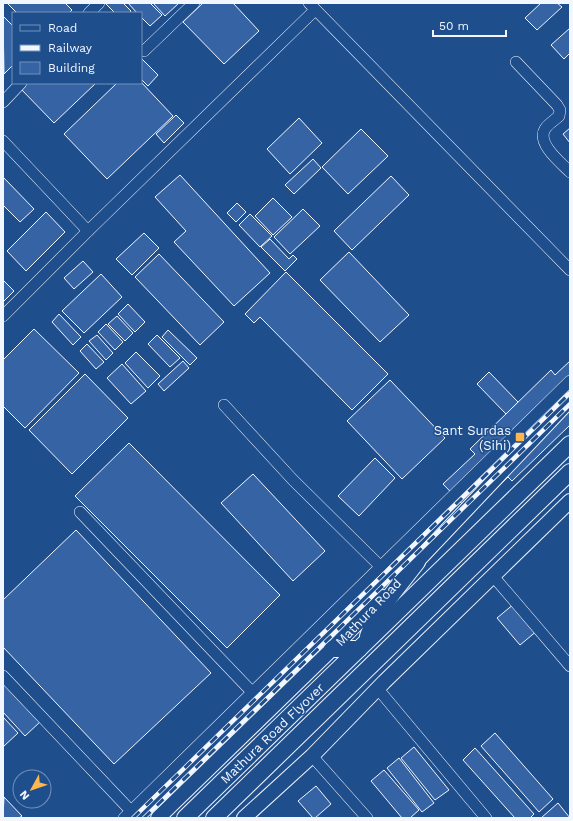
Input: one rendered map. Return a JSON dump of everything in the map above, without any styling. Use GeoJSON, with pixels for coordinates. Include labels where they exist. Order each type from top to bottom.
{"type":"FeatureCollection","features":[{"type":"Feature","properties":{"kind":"highway","name":"Mathura Road"},"geometry":{"type":"LineString","coordinates":[[362,646],[570,444]]}},
{"type":"Feature","properties":{"kind":"highway"},"geometry":{"type":"LineString","coordinates":[[214,818],[570,472]]}},
{"type":"Feature","properties":{"kind":"highway"},"geometry":{"type":"LineString","coordinates":[[332,649],[362,646],[378,612],[417,562]]}},
{"type":"Feature","properties":{"kind":"highway","name":"Mathura Road Flyover"},"geometry":{"type":"LineString","coordinates":[[185,818],[362,646]]}},
{"type":"Feature","properties":{"kind":"main road","name":"Mathura Road"},"geometry":{"type":"LineString","coordinates":[[158,818],[332,649],[417,562],[570,400]]}},
{"type":"Feature","properties":{"kind":"main road"},"geometry":{"type":"LineString","coordinates":[[244,818],[312,756],[378,689],[570,501]]}},
{"type":"Feature","properties":{"kind":"street"},"geometry":{"type":"LineString","coordinates":[[90,12],[99,3]]}},
{"type":"Feature","properties":{"kind":"street"},"geometry":{"type":"LineString","coordinates":[[144,51],[194,3]]}},
{"type":"Feature","properties":{"kind":"street"},"geometry":{"type":"LineString","coordinates":[[3,316],[312,6],[570,270]]}},
{"type":"Feature","properties":{"kind":"street"},"geometry":{"type":"LineString","coordinates":[[516,62],[560,110],[559,116],[545,129],[543,136],[544,141],[552,154],[570,172]]}},
{"type":"Feature","properties":{"kind":"street"},"geometry":{"type":"LineString","coordinates":[[3,102],[20,84]]}},
{"type":"Feature","properties":{"kind":"street"},"geometry":{"type":"LineString","coordinates":[[3,141],[88,230]]}},
{"type":"Feature","properties":{"kind":"street"},"geometry":{"type":"LineString","coordinates":[[3,676],[127,815],[570,381]]}},
{"type":"Feature","properties":{"kind":"street"},"geometry":{"type":"LineString","coordinates":[[224,405],[294,480],[381,567]]}},
{"type":"Feature","properties":{"kind":"street"},"geometry":{"type":"LineString","coordinates":[[80,512],[252,692]]}},
{"type":"Feature","properties":{"kind":"street"},"geometry":{"type":"LineString","coordinates":[[493,576],[570,666]]}},
{"type":"Feature","properties":{"kind":"street"},"geometry":{"type":"LineString","coordinates":[[378,689],[486,818]]}},
{"type":"Feature","properties":{"kind":"street"},"geometry":{"type":"LineString","coordinates":[[312,756],[367,818]]}},
{"type":"Feature","properties":{"kind":"building"},"geometry":{"type":"Polygon","coordinates":[[[7,3],[65,3],[72,10],[70,12],[16,12],[7,3]]]}},
{"type":"Feature","properties":{"kind":"building"},"geometry":{"type":"Polygon","coordinates":[[[123,3],[131,11],[114,12],[106,4],[123,3]]]}},
{"type":"Feature","properties":{"kind":"building"},"geometry":{"type":"Polygon","coordinates":[[[128,3],[150,3],[162,15],[150,26],[142,18],[142,12],[136,12],[128,3]]]}},
{"type":"Feature","properties":{"kind":"building"},"geometry":{"type":"Polygon","coordinates":[[[153,3],[179,3],[165,16],[153,3]]]}},
{"type":"Feature","properties":{"kind":"building"},"geometry":{"type":"Polygon","coordinates":[[[203,3],[233,3],[259,31],[224,64],[183,22],[203,3]]]}},
{"type":"Feature","properties":{"kind":"building"},"geometry":{"type":"Polygon","coordinates":[[[541,3],[557,3],[562,7],[537,30],[525,18],[541,3]]]}},
{"type":"Feature","properties":{"kind":"building"},"geometry":{"type":"Polygon","coordinates":[[[3,16],[12,25],[12,66],[4,74],[3,16]]]}},
{"type":"Feature","properties":{"kind":"building"},"geometry":{"type":"Polygon","coordinates":[[[570,28],[570,53],[564,59],[551,45],[570,28]]]}},
{"type":"Feature","properties":{"kind":"building"},"geometry":{"type":"Polygon","coordinates":[[[142,59],[158,75],[148,86],[142,80],[142,59]]]}},
{"type":"Feature","properties":{"kind":"building"},"geometry":{"type":"Polygon","coordinates":[[[142,83],[173,116],[107,179],[64,134],[116,84],[142,83]]]}},
{"type":"Feature","properties":{"kind":"building"},"geometry":{"type":"Polygon","coordinates":[[[23,84],[95,84],[54,123],[19,87],[23,84]]]}},
{"type":"Feature","properties":{"kind":"building"},"geometry":{"type":"Polygon","coordinates":[[[176,115],[184,123],[164,143],[156,134],[176,115]]]}},
{"type":"Feature","properties":{"kind":"building"},"geometry":{"type":"Polygon","coordinates":[[[299,118],[322,143],[290,174],[267,149],[299,118]]]}},
{"type":"Feature","properties":{"kind":"building"},"geometry":{"type":"Polygon","coordinates":[[[570,128],[570,143],[563,134],[570,128]]]}},
{"type":"Feature","properties":{"kind":"building"},"geometry":{"type":"Polygon","coordinates":[[[361,129],[388,156],[348,194],[322,167],[361,129]]]}},
{"type":"Feature","properties":{"kind":"building"},"geometry":{"type":"Polygon","coordinates":[[[313,159],[321,168],[294,194],[285,185],[313,159]]]}},
{"type":"Feature","properties":{"kind":"building"},"geometry":{"type":"Polygon","coordinates":[[[180,175],[270,273],[234,306],[174,242],[186,231],[155,197],[180,175]]]}},
{"type":"Feature","properties":{"kind":"building"},"geometry":{"type":"Polygon","coordinates":[[[391,176],[409,195],[352,250],[334,231],[391,176]]]}},
{"type":"Feature","properties":{"kind":"building"},"geometry":{"type":"Polygon","coordinates":[[[3,177],[34,209],[20,222],[3,205],[3,177]]]}},
{"type":"Feature","properties":{"kind":"building"},"geometry":{"type":"Polygon","coordinates":[[[273,198],[292,217],[273,235],[255,216],[273,198]]]}},
{"type":"Feature","properties":{"kind":"building"},"geometry":{"type":"Polygon","coordinates":[[[237,203],[246,212],[236,222],[227,213],[237,203]]]}},
{"type":"Feature","properties":{"kind":"building"},"geometry":{"type":"Polygon","coordinates":[[[303,209],[320,226],[290,254],[274,237],[303,209]]]}},
{"type":"Feature","properties":{"kind":"building"},"geometry":{"type":"Polygon","coordinates":[[[46,212],[65,232],[26,271],[7,251],[46,212]]]}},
{"type":"Feature","properties":{"kind":"building"},"geometry":{"type":"Polygon","coordinates":[[[250,214],[272,236],[260,247],[239,225],[250,214]]]}},
{"type":"Feature","properties":{"kind":"building"},"geometry":{"type":"Polygon","coordinates":[[[144,233],[159,248],[132,275],[116,259],[144,233]]]}},
{"type":"Feature","properties":{"kind":"building"},"geometry":{"type":"Polygon","coordinates":[[[270,239],[289,259],[293,255],[297,259],[285,271],[261,247],[270,239]]]}},
{"type":"Feature","properties":{"kind":"building"},"geometry":{"type":"Polygon","coordinates":[[[349,252],[409,315],[380,342],[320,280],[349,252]]]}},
{"type":"Feature","properties":{"kind":"building"},"geometry":{"type":"Polygon","coordinates":[[[159,254],[224,322],[200,345],[135,277],[159,254]]]}},
{"type":"Feature","properties":{"kind":"building"},"geometry":{"type":"Polygon","coordinates":[[[83,261],[93,272],[74,289],[64,278],[83,261]]]}},
{"type":"Feature","properties":{"kind":"building"},"geometry":{"type":"Polygon","coordinates":[[[286,272],[388,374],[352,410],[260,317],[254,323],[245,314],[286,272]]]}},
{"type":"Feature","properties":{"kind":"building"},"geometry":{"type":"Polygon","coordinates":[[[101,274],[122,297],[84,333],[62,311],[101,274]]]}},
{"type":"Feature","properties":{"kind":"building"},"geometry":{"type":"Polygon","coordinates":[[[3,280],[14,291],[3,302],[3,280]]]}},
{"type":"Feature","properties":{"kind":"building"},"geometry":{"type":"Polygon","coordinates":[[[128,304],[145,322],[135,332],[118,314],[128,304]]]}},
{"type":"Feature","properties":{"kind":"building"},"geometry":{"type":"Polygon","coordinates":[[[59,314],[81,337],[73,345],[52,322],[59,314]]]}},
{"type":"Feature","properties":{"kind":"building"},"geometry":{"type":"Polygon","coordinates":[[[117,316],[133,333],[125,341],[108,324],[117,316]]]}},
{"type":"Feature","properties":{"kind":"building"},"geometry":{"type":"Polygon","coordinates":[[[106,324],[123,342],[115,350],[98,332],[106,324]]]}},
{"type":"Feature","properties":{"kind":"building"},"geometry":{"type":"Polygon","coordinates":[[[34,329],[79,373],[25,428],[3,406],[3,360],[34,329]]]}},
{"type":"Feature","properties":{"kind":"building"},"geometry":{"type":"Polygon","coordinates":[[[168,330],[197,358],[190,365],[162,337],[168,330]]]}},
{"type":"Feature","properties":{"kind":"building"},"geometry":{"type":"Polygon","coordinates":[[[97,335],[113,353],[106,360],[89,341],[97,335]]]}},
{"type":"Feature","properties":{"kind":"building"},"geometry":{"type":"Polygon","coordinates":[[[157,335],[180,358],[170,367],[148,344],[157,335]]]}},
{"type":"Feature","properties":{"kind":"building"},"geometry":{"type":"Polygon","coordinates":[[[87,344],[104,362],[96,369],[80,351],[87,344]]]}},
{"type":"Feature","properties":{"kind":"building"},"geometry":{"type":"Polygon","coordinates":[[[136,352],[160,376],[148,388],[125,363],[136,352]]]}},
{"type":"Feature","properties":{"kind":"building"},"geometry":{"type":"Polygon","coordinates":[[[183,361],[189,368],[164,391],[158,384],[183,361]]]}},
{"type":"Feature","properties":{"kind":"building","name":"Sant Surdas (Sihi)"},"geometry":{"type":"Polygon","coordinates":[[[570,361],[570,425],[512,481],[508,477],[471,513],[443,484],[475,454],[470,449],[551,370],[555,375],[570,361]]]}},
{"type":"Feature","properties":{"kind":"building"},"geometry":{"type":"Polygon","coordinates":[[[122,364],[146,391],[131,404],[107,378],[122,364]]]}},
{"type":"Feature","properties":{"kind":"building"},"geometry":{"type":"Polygon","coordinates":[[[489,372],[518,402],[506,414],[477,384],[489,372]]]}},
{"type":"Feature","properties":{"kind":"building"},"geometry":{"type":"Polygon","coordinates":[[[85,374],[128,418],[72,474],[29,430],[85,374]]]}},
{"type":"Feature","properties":{"kind":"building"},"geometry":{"type":"Polygon","coordinates":[[[390,380],[445,438],[402,479],[347,421],[390,380]]]}},
{"type":"Feature","properties":{"kind":"building"},"geometry":{"type":"Polygon","coordinates":[[[129,443],[280,595],[227,648],[75,496],[129,443]]]}},
{"type":"Feature","properties":{"kind":"building"},"geometry":{"type":"Polygon","coordinates":[[[375,458],[395,478],[359,516],[338,496],[375,458]]]}},
{"type":"Feature","properties":{"kind":"building"},"geometry":{"type":"Polygon","coordinates":[[[253,474],[325,551],[293,581],[221,503],[253,474]]]}},
{"type":"Feature","properties":{"kind":"building"},"geometry":{"type":"Polygon","coordinates":[[[76,530],[211,673],[114,764],[3,647],[3,600],[76,530]]]}},
{"type":"Feature","properties":{"kind":"building"},"geometry":{"type":"Polygon","coordinates":[[[515,603],[538,630],[520,645],[497,618],[515,603]]]}},
{"type":"Feature","properties":{"kind":"building"},"geometry":{"type":"Polygon","coordinates":[[[3,680],[41,721],[25,736],[3,712],[3,680]]]}},
{"type":"Feature","properties":{"kind":"building"},"geometry":{"type":"Polygon","coordinates":[[[3,717],[18,733],[3,747],[3,717]]]}},
{"type":"Feature","properties":{"kind":"building"},"geometry":{"type":"Polygon","coordinates":[[[495,733],[553,799],[539,812],[481,746],[495,733]]]}},
{"type":"Feature","properties":{"kind":"building"},"geometry":{"type":"Polygon","coordinates":[[[414,747],[449,790],[435,800],[401,758],[414,747]]]}},
{"type":"Feature","properties":{"kind":"building"},"geometry":{"type":"Polygon","coordinates":[[[475,748],[534,814],[530,818],[515,818],[463,760],[475,748]]]}},
{"type":"Feature","properties":{"kind":"building"},"geometry":{"type":"Polygon","coordinates":[[[399,758],[434,803],[422,812],[387,768],[399,758]]]}},
{"type":"Feature","properties":{"kind":"building"},"geometry":{"type":"Polygon","coordinates":[[[384,770],[419,810],[410,818],[402,818],[371,781],[384,770]]]}},
{"type":"Feature","properties":{"kind":"building"},"geometry":{"type":"Polygon","coordinates":[[[316,786],[331,804],[315,818],[313,818],[298,801],[316,786]]]}},
{"type":"Feature","properties":{"kind":"building"},"geometry":{"type":"Polygon","coordinates":[[[4,797],[12,805],[12,809],[15,809],[22,816],[19,818],[3,818],[4,797]]]}},
{"type":"Feature","properties":{"kind":"building"},"geometry":{"type":"Polygon","coordinates":[[[558,803],[570,818],[541,818],[558,803]]]}},
{"type":"Feature","properties":{"kind":"railway"},"geometry":{"type":"LineString","coordinates":[[133,818],[570,393]]}},
{"type":"Feature","properties":{"kind":"railway"},"geometry":{"type":"LineString","coordinates":[[144,818],[570,404]]}},
{"type":"Feature","properties":{"kind":"place","name":"Sant Surdas (Sihi)"},"geometry":{"type":"Point","coordinates":[520,437]}}]}
